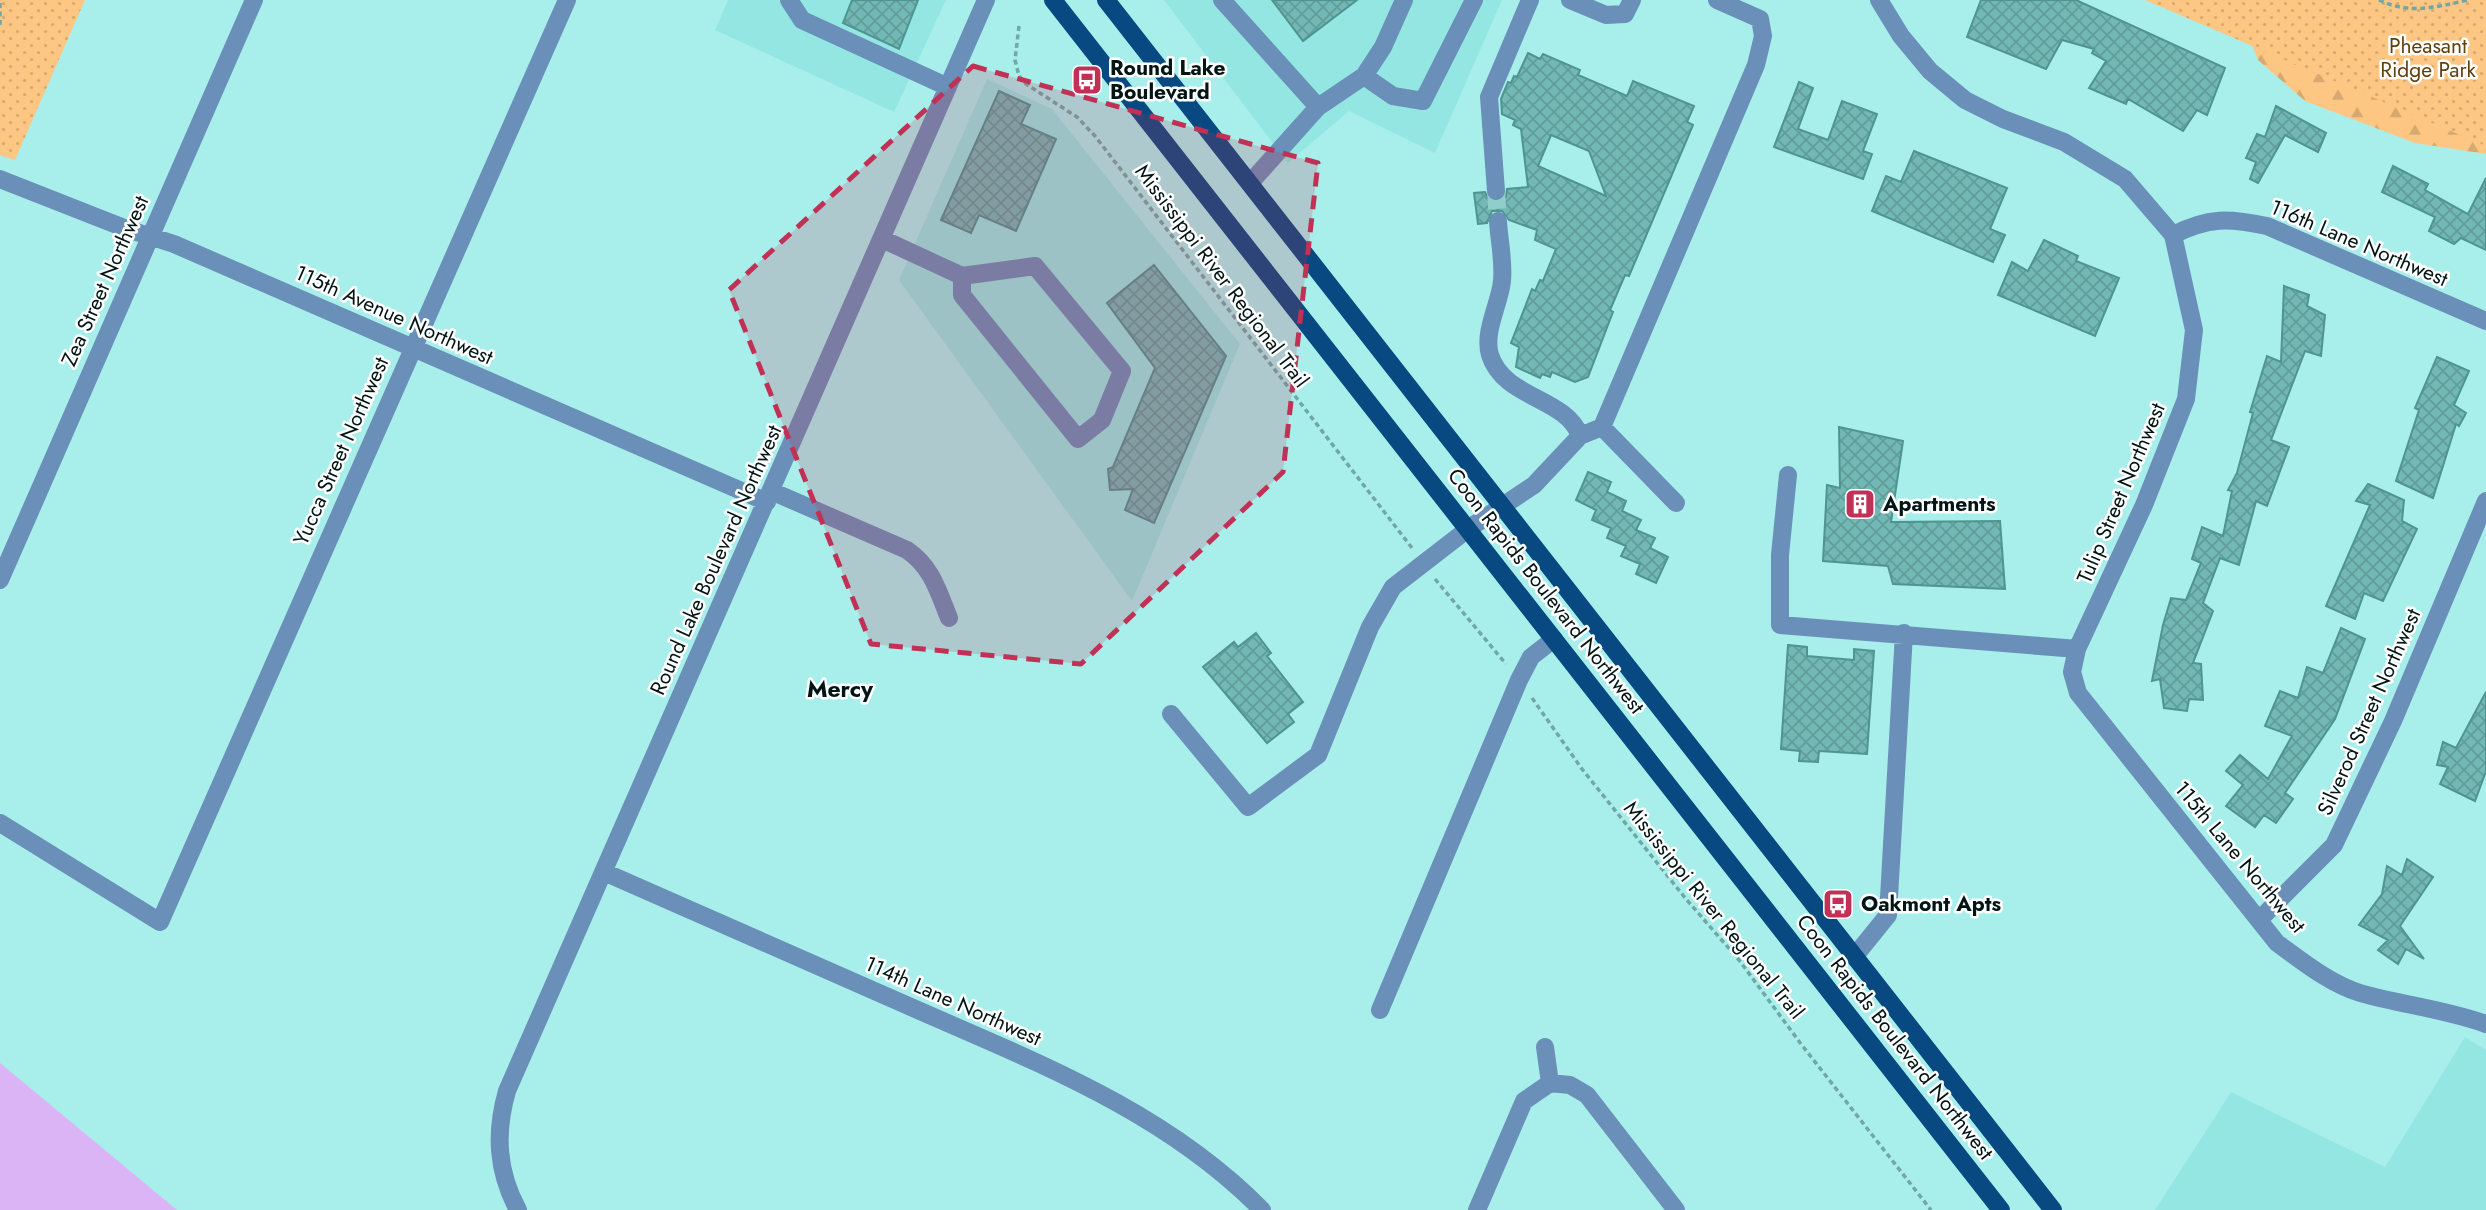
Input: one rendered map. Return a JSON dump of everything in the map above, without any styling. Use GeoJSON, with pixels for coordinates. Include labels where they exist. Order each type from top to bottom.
{"type":"FeatureCollection","features":[{"type":"Feature","properties":{"kind":"main road","name":"Coon Rapids Boulevard Northwest"},"geometry":{"type":"LineString","coordinates":[[1053,0],[2001,1210]]}},
{"type":"Feature","properties":{"kind":"main road","name":"Coon Rapids Boulevard Northwest"},"geometry":{"type":"LineString","coordinates":[[1106,0],[2053,1210]]}},
{"type":"Feature","properties":{"kind":"street","name":"Zea Street Northwest"},"geometry":{"type":"LineString","coordinates":[[0,580],[254,0]]}},
{"type":"Feature","properties":{"kind":"street","name":"Yucca Street Northwest"},"geometry":{"type":"LineString","coordinates":[[0,823],[160,922],[567,0]]}},
{"type":"Feature","properties":{"kind":"street"},"geometry":{"type":"LineString","coordinates":[[789,0],[802,20],[948,87]]}},
{"type":"Feature","properties":{"kind":"street","name":"Round Lake Boulevard Northwest"},"geometry":{"type":"LineString","coordinates":[[518,1210],[505,1181],[499,1142],[507,1091],[986,0]]}},
{"type":"Feature","properties":{"kind":"street"},"geometry":{"type":"LineString","coordinates":[[1222,0],[1318,107]]}},
{"type":"Feature","properties":{"kind":"street"},"geometry":{"type":"LineString","coordinates":[[1250,183],[1318,107],[1364,76],[1383,47],[1404,0]]}},
{"type":"Feature","properties":{"kind":"street"},"geometry":{"type":"LineString","coordinates":[[1364,76],[1393,96],[1423,101],[1474,0]]}},
{"type":"Feature","properties":{"kind":"street"},"geometry":{"type":"LineString","coordinates":[[1496,191],[1489,97],[1530,0]]}},
{"type":"Feature","properties":{"kind":"street"},"geometry":{"type":"LineString","coordinates":[[1570,0],[1606,15],[1625,14],[1632,0]]}},
{"type":"Feature","properties":{"kind":"street"},"geometry":{"type":"LineString","coordinates":[[1171,714],[1248,807],[1318,755],[1326,728],[1381,605],[1406,575],[1534,485],[1580,436],[1602,427],[1756,65],[1763,36],[1760,19],[1717,0]]}},
{"type":"Feature","properties":{"kind":"street","name":"Tulip Street Northwest"},"geometry":{"type":"LineString","coordinates":[[1879,0],[1901,36],[1930,71],[1965,100],[2003,119],[2064,142],[2124,178],[2173,235],[2194,330],[2186,398],[2144,505],[2077,649]]}},
{"type":"Feature","properties":{"kind":"street","name":"115th Avenue Northwest"},"geometry":{"type":"LineString","coordinates":[[0,179],[174,244],[412,348],[769,497],[907,550],[921,560],[932,574],[950,618]]}},
{"type":"Feature","properties":{"kind":"street","name":"116th Lane Northwest"},"geometry":{"type":"LineString","coordinates":[[2173,235],[2200,222],[2232,219],[2267,226],[2486,321]]}},
{"type":"Feature","properties":{"kind":"street"},"geometry":{"type":"LineString","coordinates":[[1498,221],[1503,276],[1501,295],[1493,315],[1490,354],[1508,383],[1575,422],[1580,436]]}},
{"type":"Feature","properties":{"kind":"street"},"geometry":{"type":"LineString","coordinates":[[882,239],[962,276],[1035,266],[1122,371],[1102,419],[1078,439],[962,295],[962,276]]}},
{"type":"Feature","properties":{"kind":"street"},"geometry":{"type":"LineString","coordinates":[[1602,427],[1676,503]]}},
{"type":"Feature","properties":{"kind":"street"},"geometry":{"type":"LineString","coordinates":[[1788,475],[1780,555],[1780,625],[2077,649]]}},
{"type":"Feature","properties":{"kind":"street","name":"Silverod Street Northwest"},"geometry":{"type":"LineString","coordinates":[[2259,920],[2334,845],[2393,721],[2486,501]]}},
{"type":"Feature","properties":{"kind":"street"},"geometry":{"type":"LineString","coordinates":[[1854,957],[1888,915],[1904,633]]}},
{"type":"Feature","properties":{"kind":"street"},"geometry":{"type":"LineString","coordinates":[[1380,1010],[1519,680],[1531,657],[1554,639]]}},
{"type":"Feature","properties":{"kind":"street","name":"115th Lane Northwest"},"geometry":{"type":"LineString","coordinates":[[2077,649],[2072,672],[2078,694],[2277,943],[2320,973],[2358,993],[2465,1016],[2486,1024]]}},
{"type":"Feature","properties":{"kind":"street","name":"114th Lane Northwest"},"geometry":{"type":"LineString","coordinates":[[604,872],[1018,1054],[1109,1097],[1197,1154],[1262,1210]]}},
{"type":"Feature","properties":{"kind":"street"},"geometry":{"type":"LineString","coordinates":[[1545,1047],[1550,1083]]}},
{"type":"Feature","properties":{"kind":"street"},"geometry":{"type":"LineString","coordinates":[[1478,1210],[1524,1101],[1550,1083],[1570,1085],[1587,1096],[1675,1210]]}},
{"type":"Feature","properties":{"kind":"path"},"geometry":{"type":"LineString","coordinates":[[2379,0],[2402,9],[2416,10],[2468,0]]}},
{"type":"Feature","properties":{"kind":"path"},"geometry":{"type":"LineString","coordinates":[[0,3],[0,25]]}},
{"type":"Feature","properties":{"kind":"path","name":"Mississippi River Regional Trail"},"geometry":{"type":"LineString","coordinates":[[1020,26],[1014,60],[1019,76],[1026,84],[1077,117],[1095,136],[1416,553]]}},
{"type":"Feature","properties":{"kind":"path"},"geometry":{"type":"LineString","coordinates":[[1429,570],[1512,671]]}},
{"type":"Feature","properties":{"kind":"path","name":"Mississippi River Regional Trail"},"geometry":{"type":"LineString","coordinates":[[1529,693],[1582,769],[1686,899],[1740,960],[1801,1044],[1931,1210]]}},
{"type":"Feature","properties":{"kind":"highlighted area"},"geometry":{"type":"Polygon","coordinates":[[[973,66],[1318,163],[1283,472],[1081,664],[871,644],[729,290],[973,66]]]}},
{"type":"Feature","properties":{"kind":"shaded area"},"geometry":{"type":"Polygon","coordinates":[[[728,0],[946,0],[894,112],[715,30],[728,0]]]}},
{"type":"Feature","properties":{"kind":"shaded area"},"geometry":{"type":"Polygon","coordinates":[[[1164,0],[1502,0],[1435,153],[1349,111],[1288,163],[1164,0]]]}},
{"type":"Feature","properties":{"kind":"shaded area"},"geometry":{"type":"Polygon","coordinates":[[[987,79],[1052,109],[1240,344],[1132,601],[899,280],[987,79]]]}},
{"type":"Feature","properties":{"kind":"shaded area"},"geometry":{"type":"Polygon","coordinates":[[[2465,1037],[2486,1050],[2486,1210],[2155,1210],[2231,1092],[2385,1167],[2465,1037]]]}},
{"type":"Feature","properties":{"kind":"shaded area"},"geometry":{"type":"Polygon","coordinates":[[[0,1063],[177,1210],[0,1210],[0,1063]]]}},
{"type":"Feature","properties":{"kind":"green space"},"geometry":{"type":"Polygon","coordinates":[[[0,0],[85,0],[15,160],[0,155],[0,0]]]}},
{"type":"Feature","properties":{"kind":"green space","name":"Pheasant Ridge Park"},"geometry":{"type":"Polygon","coordinates":[[[2145,0],[2486,0],[2486,146],[2145,0]]]}},
{"type":"Feature","properties":{"kind":"green space","name":"Pheasant Ridge Park"},"geometry":{"type":"Polygon","coordinates":[[[2486,0],[2486,154],[2415,143],[2305,101],[2258,60],[2244,24],[2486,0]]]}},
{"type":"Feature","properties":{"kind":"building"},"geometry":{"type":"Polygon","coordinates":[[[852,0],[918,0],[899,49],[843,23],[852,0]]]}},
{"type":"Feature","properties":{"kind":"building"},"geometry":{"type":"Polygon","coordinates":[[[1272,0],[1357,0],[1303,41],[1272,0]]]}},
{"type":"Feature","properties":{"kind":"building"},"geometry":{"type":"Polygon","coordinates":[[[1981,0],[2076,0],[2225,68],[2207,115],[2197,110],[2183,131],[2128,99],[2126,104],[2089,88],[2106,61],[2092,53],[2094,49],[2062,40],[2046,69],[1967,37],[1981,0]]]}},
{"type":"Feature","properties":{"kind":"building"},"geometry":{"type":"Polygon","coordinates":[[[1528,53],[1540,59],[1543,54],[1580,70],[1578,75],[1627,96],[1633,81],[1694,106],[1687,122],[1693,125],[1629,276],[1625,275],[1610,310],[1613,312],[1588,377],[1575,382],[1552,372],[1550,377],[1542,374],[1540,378],[1516,367],[1519,347],[1511,343],[1532,289],[1535,291],[1540,280],[1543,281],[1556,249],[1535,240],[1537,230],[1509,220],[1502,211],[1492,211],[1487,223],[1478,224],[1474,193],[1485,192],[1490,201],[1498,202],[1506,197],[1507,189],[1528,187],[1521,129],[1513,125],[1515,120],[1502,114],[1501,99],[1508,82],[1511,83],[1514,76],[1517,77],[1528,53]],[[1551,135],[1538,166],[1606,196],[1589,151],[1551,135]]]}},
{"type":"Feature","properties":{"kind":"building"},"geometry":{"type":"Polygon","coordinates":[[[1799,82],[1813,88],[1798,129],[1828,140],[1842,101],[1877,114],[1863,151],[1872,154],[1863,179],[1774,147],[1799,82]]]}},
{"type":"Feature","properties":{"kind":"building"},"geometry":{"type":"Polygon","coordinates":[[[999,91],[1030,105],[1021,124],[1056,139],[1016,231],[979,215],[971,233],[941,220],[999,91]]]}},
{"type":"Feature","properties":{"kind":"building"},"geometry":{"type":"Polygon","coordinates":[[[2276,106],[2326,133],[2318,152],[2285,135],[2258,183],[2250,179],[2256,162],[2246,158],[2257,134],[2265,137],[2276,106]]]}},
{"type":"Feature","properties":{"kind":"building"},"geometry":{"type":"Polygon","coordinates":[[[1914,151],[2007,188],[1990,229],[2005,235],[1993,262],[1872,211],[1886,176],[1901,182],[1914,151]]]}},
{"type":"Feature","properties":{"kind":"building"},"geometry":{"type":"Polygon","coordinates":[[[2393,166],[2428,184],[2425,190],[2468,214],[2486,178],[2486,250],[2461,238],[2454,244],[2429,231],[2435,217],[2382,192],[2393,166]]]}},
{"type":"Feature","properties":{"kind":"building"},"geometry":{"type":"Polygon","coordinates":[[[2044,240],[2078,256],[2076,261],[2119,278],[2095,336],[1998,295],[2012,262],[2028,271],[2044,240]]]}},
{"type":"Feature","properties":{"kind":"building"},"geometry":{"type":"Polygon","coordinates":[[[1154,265],[1226,356],[1154,523],[1125,510],[1133,489],[1110,490],[1108,469],[1113,467],[1155,368],[1107,303],[1154,265]]]}},
{"type":"Feature","properties":{"kind":"building"},"geometry":{"type":"Polygon","coordinates":[[[2284,286],[2309,295],[2307,306],[2325,315],[2321,356],[2305,351],[2271,440],[2289,447],[2267,506],[2256,501],[2239,565],[2220,558],[2203,603],[2213,611],[2193,663],[2201,664],[2203,700],[2189,699],[2187,711],[2164,708],[2160,679],[2152,681],[2163,625],[2171,598],[2186,600],[2201,563],[2192,559],[2202,527],[2223,536],[2232,491],[2228,490],[2237,473],[2253,413],[2250,412],[2267,356],[2281,362],[2284,286]]]}},
{"type":"Feature","properties":{"kind":"building"},"geometry":{"type":"Polygon","coordinates":[[[2437,357],[2469,371],[2454,405],[2466,413],[2459,426],[2456,424],[2433,498],[2396,481],[2419,410],[2415,408],[2437,357]]]}},
{"type":"Feature","properties":{"kind":"building","name":"Apartments"},"geometry":{"type":"Polygon","coordinates":[[[1839,427],[1903,441],[1891,522],[2000,521],[2005,589],[1893,584],[1888,566],[1823,561],[1827,485],[1840,488],[1839,427]]]}},
{"type":"Feature","properties":{"kind":"building"},"geometry":{"type":"Polygon","coordinates":[[[1588,472],[1611,482],[1607,492],[1626,501],[1622,511],[1641,520],[1636,530],[1655,538],[1650,548],[1668,557],[1656,583],[1636,574],[1640,564],[1621,556],[1626,546],[1607,538],[1611,528],[1592,520],[1596,510],[1576,500],[1588,472]]]}},
{"type":"Feature","properties":{"kind":"building"},"geometry":{"type":"Polygon","coordinates":[[[2368,484],[2404,500],[2402,521],[2417,529],[2383,601],[2364,593],[2355,619],[2326,606],[2370,505],[2356,501],[2368,484]]]}},
{"type":"Feature","properties":{"kind":"building"},"geometry":{"type":"Polygon","coordinates":[[[2341,628],[2365,639],[2335,719],[2285,793],[2293,799],[2276,823],[2264,815],[2255,827],[2226,806],[2243,785],[2226,771],[2240,755],[2268,779],[2292,736],[2265,726],[2280,691],[2298,698],[2307,667],[2323,673],[2341,628]]]}},
{"type":"Feature","properties":{"kind":"building"},"geometry":{"type":"Polygon","coordinates":[[[1256,633],[1271,653],[1267,656],[1303,702],[1288,714],[1294,722],[1267,743],[1203,667],[1234,642],[1238,647],[1256,633]]]}},
{"type":"Feature","properties":{"kind":"building"},"geometry":{"type":"Polygon","coordinates":[[[1788,645],[1807,647],[1807,656],[1854,660],[1854,649],[1874,651],[1867,754],[1819,751],[1818,762],[1799,761],[1800,751],[1781,749],[1788,645]]]}},
{"type":"Feature","properties":{"kind":"building"},"geometry":{"type":"Polygon","coordinates":[[[2486,692],[2486,771],[2475,801],[2440,784],[2448,767],[2437,765],[2443,742],[2456,748],[2486,692]]]}},
{"type":"Feature","properties":{"kind":"building"},"geometry":{"type":"Polygon","coordinates":[[[2407,859],[2433,877],[2400,926],[2424,959],[2406,949],[2398,964],[2378,950],[2388,940],[2359,925],[2382,894],[2387,866],[2402,875],[2407,859]]]}},
{"type":"Feature","properties":{"kind":"tunnel"},"geometry":{"type":"LineString","coordinates":[[1496,191],[1498,221]]}},
{"type":"Feature","properties":{"kind":"place","name":"Round Lake Boulevard"},"geometry":{"type":"Point","coordinates":[1087,80]}},
{"type":"Feature","properties":{"kind":"place","name":"Apartments"},"geometry":{"type":"Point","coordinates":[1860,504]}},
{"type":"Feature","properties":{"kind":"place","name":"Oakmont Apts"},"geometry":{"type":"Point","coordinates":[1838,904]}},
{"type":"Feature","properties":{"kind":"district","name":"Mercy"},"geometry":{"type":"Point","coordinates":[840,689]}}]}
